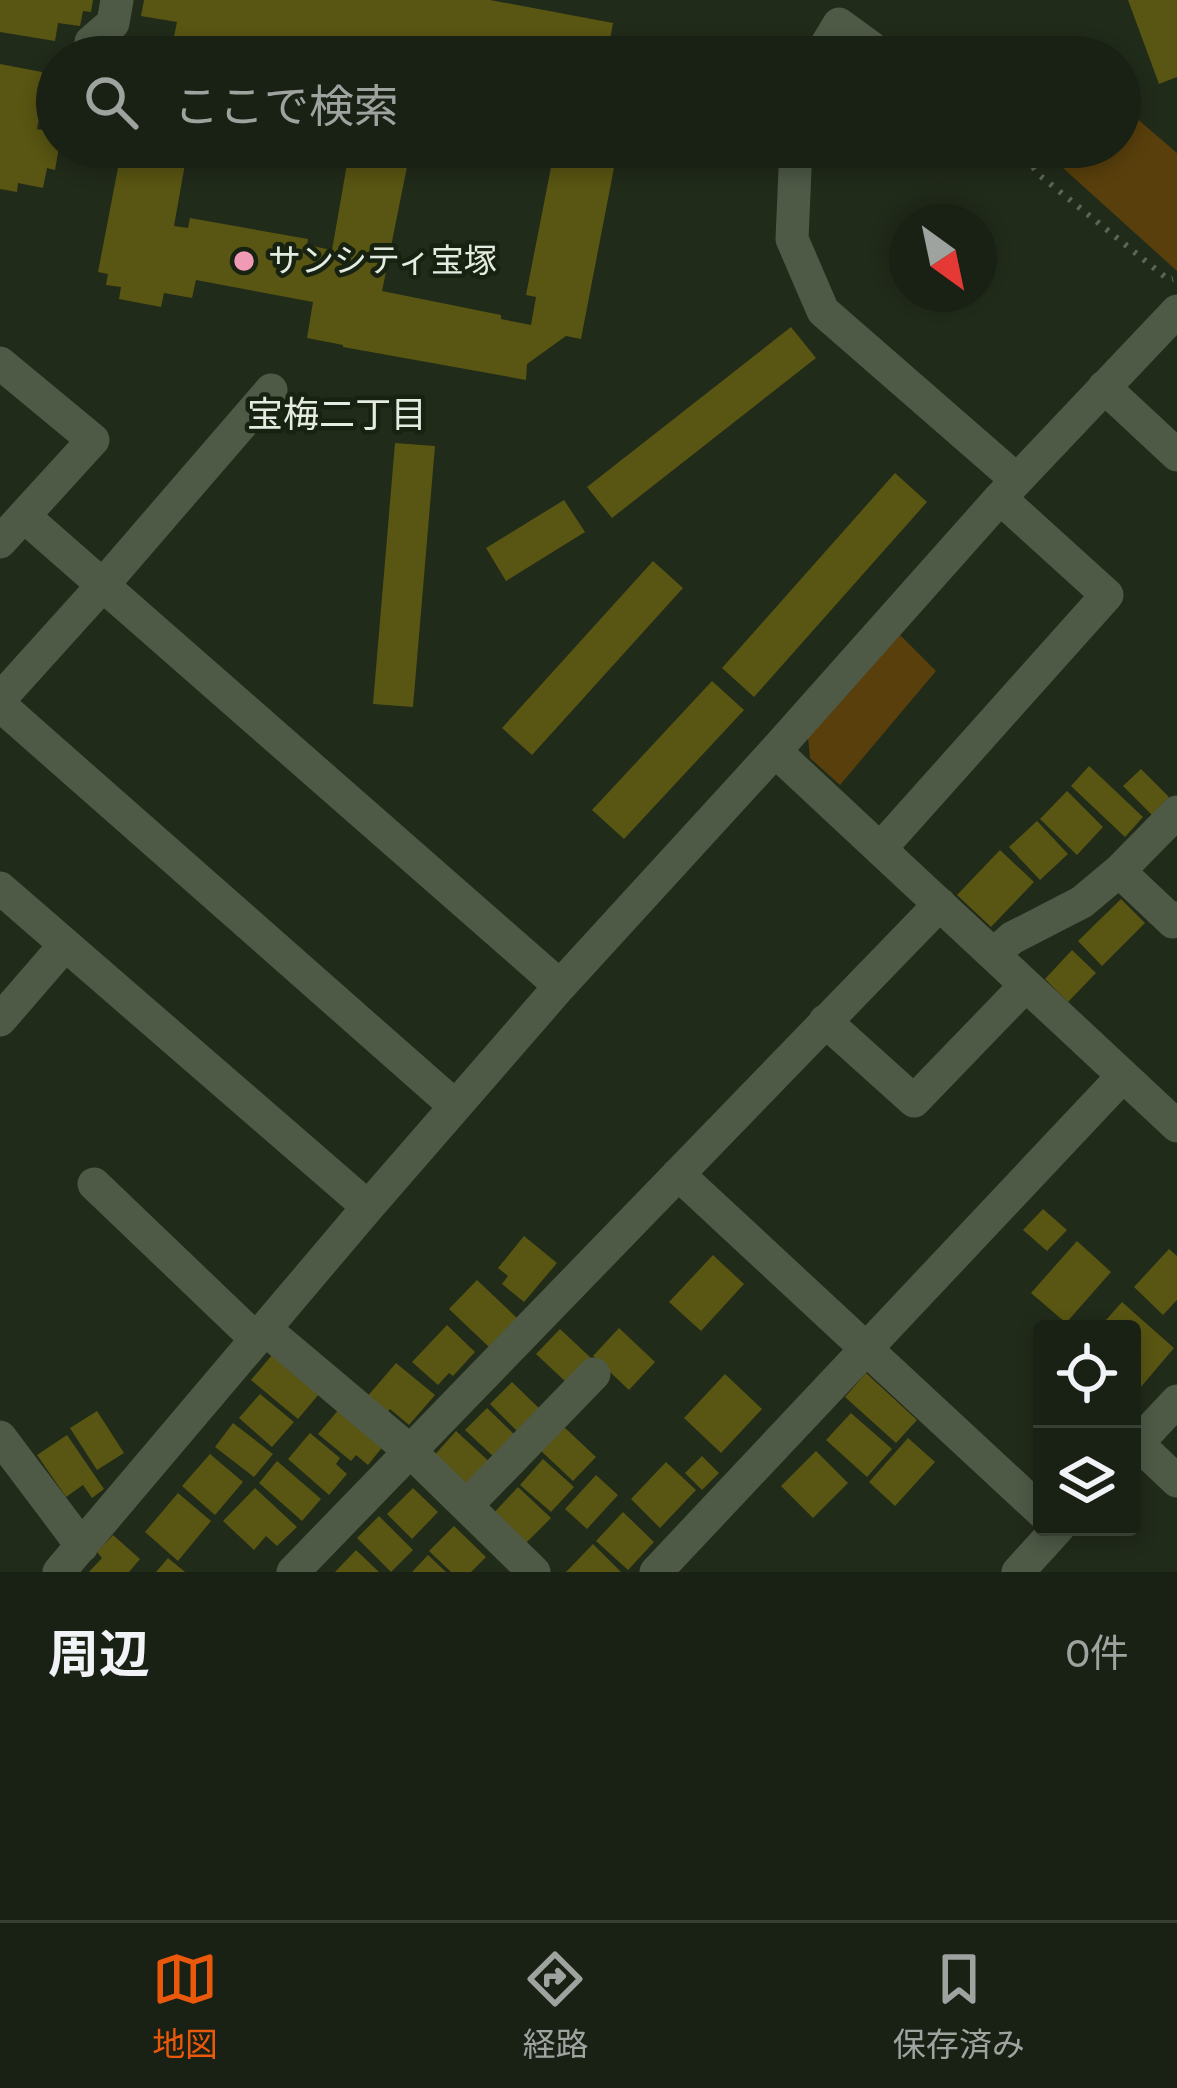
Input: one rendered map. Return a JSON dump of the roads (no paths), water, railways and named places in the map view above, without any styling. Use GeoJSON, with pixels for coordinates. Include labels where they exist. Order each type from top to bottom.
{"type":"FeatureCollection","features":[{"type":"Feature","properties":{"kind":"street"},"geometry":{"type":"LineString","coordinates":[[99,36],[113,23],[117,0]]}},
{"type":"Feature","properties":{"kind":"street"},"geometry":{"type":"LineString","coordinates":[[832,36],[839,24],[856,36]]}},
{"type":"Feature","properties":{"kind":"street"},"geometry":{"type":"LineString","coordinates":[[795,168],[792,239],[824,311],[1009,489],[1107,595],[880,849]]}},
{"type":"Feature","properties":{"kind":"street"},"geometry":{"type":"LineString","coordinates":[[59,1572],[560,986],[1009,489],[1177,311]]}},
{"type":"Feature","properties":{"kind":"street"},"geometry":{"type":"LineString","coordinates":[[0,362],[92,440],[0,542]]}},
{"type":"Feature","properties":{"kind":"street"},"geometry":{"type":"LineString","coordinates":[[1104,387],[1177,455]]}},
{"type":"Feature","properties":{"kind":"street"},"geometry":{"type":"LineString","coordinates":[[271,390],[0,702],[455,1106]]}},
{"type":"Feature","properties":{"kind":"street"},"geometry":{"type":"LineString","coordinates":[[25,517],[560,986]]}},
{"type":"Feature","properties":{"kind":"street"},"geometry":{"type":"LineString","coordinates":[[775,752],[1177,1126]]}},
{"type":"Feature","properties":{"kind":"street"},"geometry":{"type":"LineString","coordinates":[[994,955],[1012,938],[1082,902],[1177,812]]}},
{"type":"Feature","properties":{"kind":"street"},"geometry":{"type":"LineString","coordinates":[[1119,871],[1173,922],[1177,918]]}},
{"type":"Feature","properties":{"kind":"street"},"geometry":{"type":"LineString","coordinates":[[0,888],[368,1207]]}},
{"type":"Feature","properties":{"kind":"street"},"geometry":{"type":"LineString","coordinates":[[293,1572],[940,904]]}},
{"type":"Feature","properties":{"kind":"street"},"geometry":{"type":"LineString","coordinates":[[0,1020],[64,946]]}},
{"type":"Feature","properties":{"kind":"street"},"geometry":{"type":"LineString","coordinates":[[826,1021],[914,1101],[1026,985]]}},
{"type":"Feature","properties":{"kind":"street"},"geometry":{"type":"LineString","coordinates":[[656,1572],[1122,1077]]}},
{"type":"Feature","properties":{"kind":"street"},"geometry":{"type":"LineString","coordinates":[[678,1174],[1033,1504]]}},
{"type":"Feature","properties":{"kind":"street"},"geometry":{"type":"LineString","coordinates":[[94,1184],[261,1334],[410,1451],[467,1505],[511,1564]]}},
{"type":"Feature","properties":{"kind":"street"},"geometry":{"type":"LineString","coordinates":[[467,1505],[594,1374]]}},
{"type":"Feature","properties":{"kind":"street"},"geometry":{"type":"LineString","coordinates":[[1141,1440],[1177,1401]]}},
{"type":"Feature","properties":{"kind":"street"},"geometry":{"type":"LineString","coordinates":[[0,1437],[82,1546]]}},
{"type":"Feature","properties":{"kind":"street"},"geometry":{"type":"LineString","coordinates":[[1141,1451],[1177,1480]]}},
{"type":"Feature","properties":{"kind":"street"},"geometry":{"type":"LineString","coordinates":[[1018,1572],[1050,1536]]}},
{"type":"Feature","properties":{"kind":"place","name":"サンシティ宝塚"},"geometry":{"type":"Point","coordinates":[244,261]}},
{"type":"Feature","properties":{"kind":"district","name":"宝梅二丁目"},"geometry":{"type":"Point","coordinates":[337,415]}}]}
